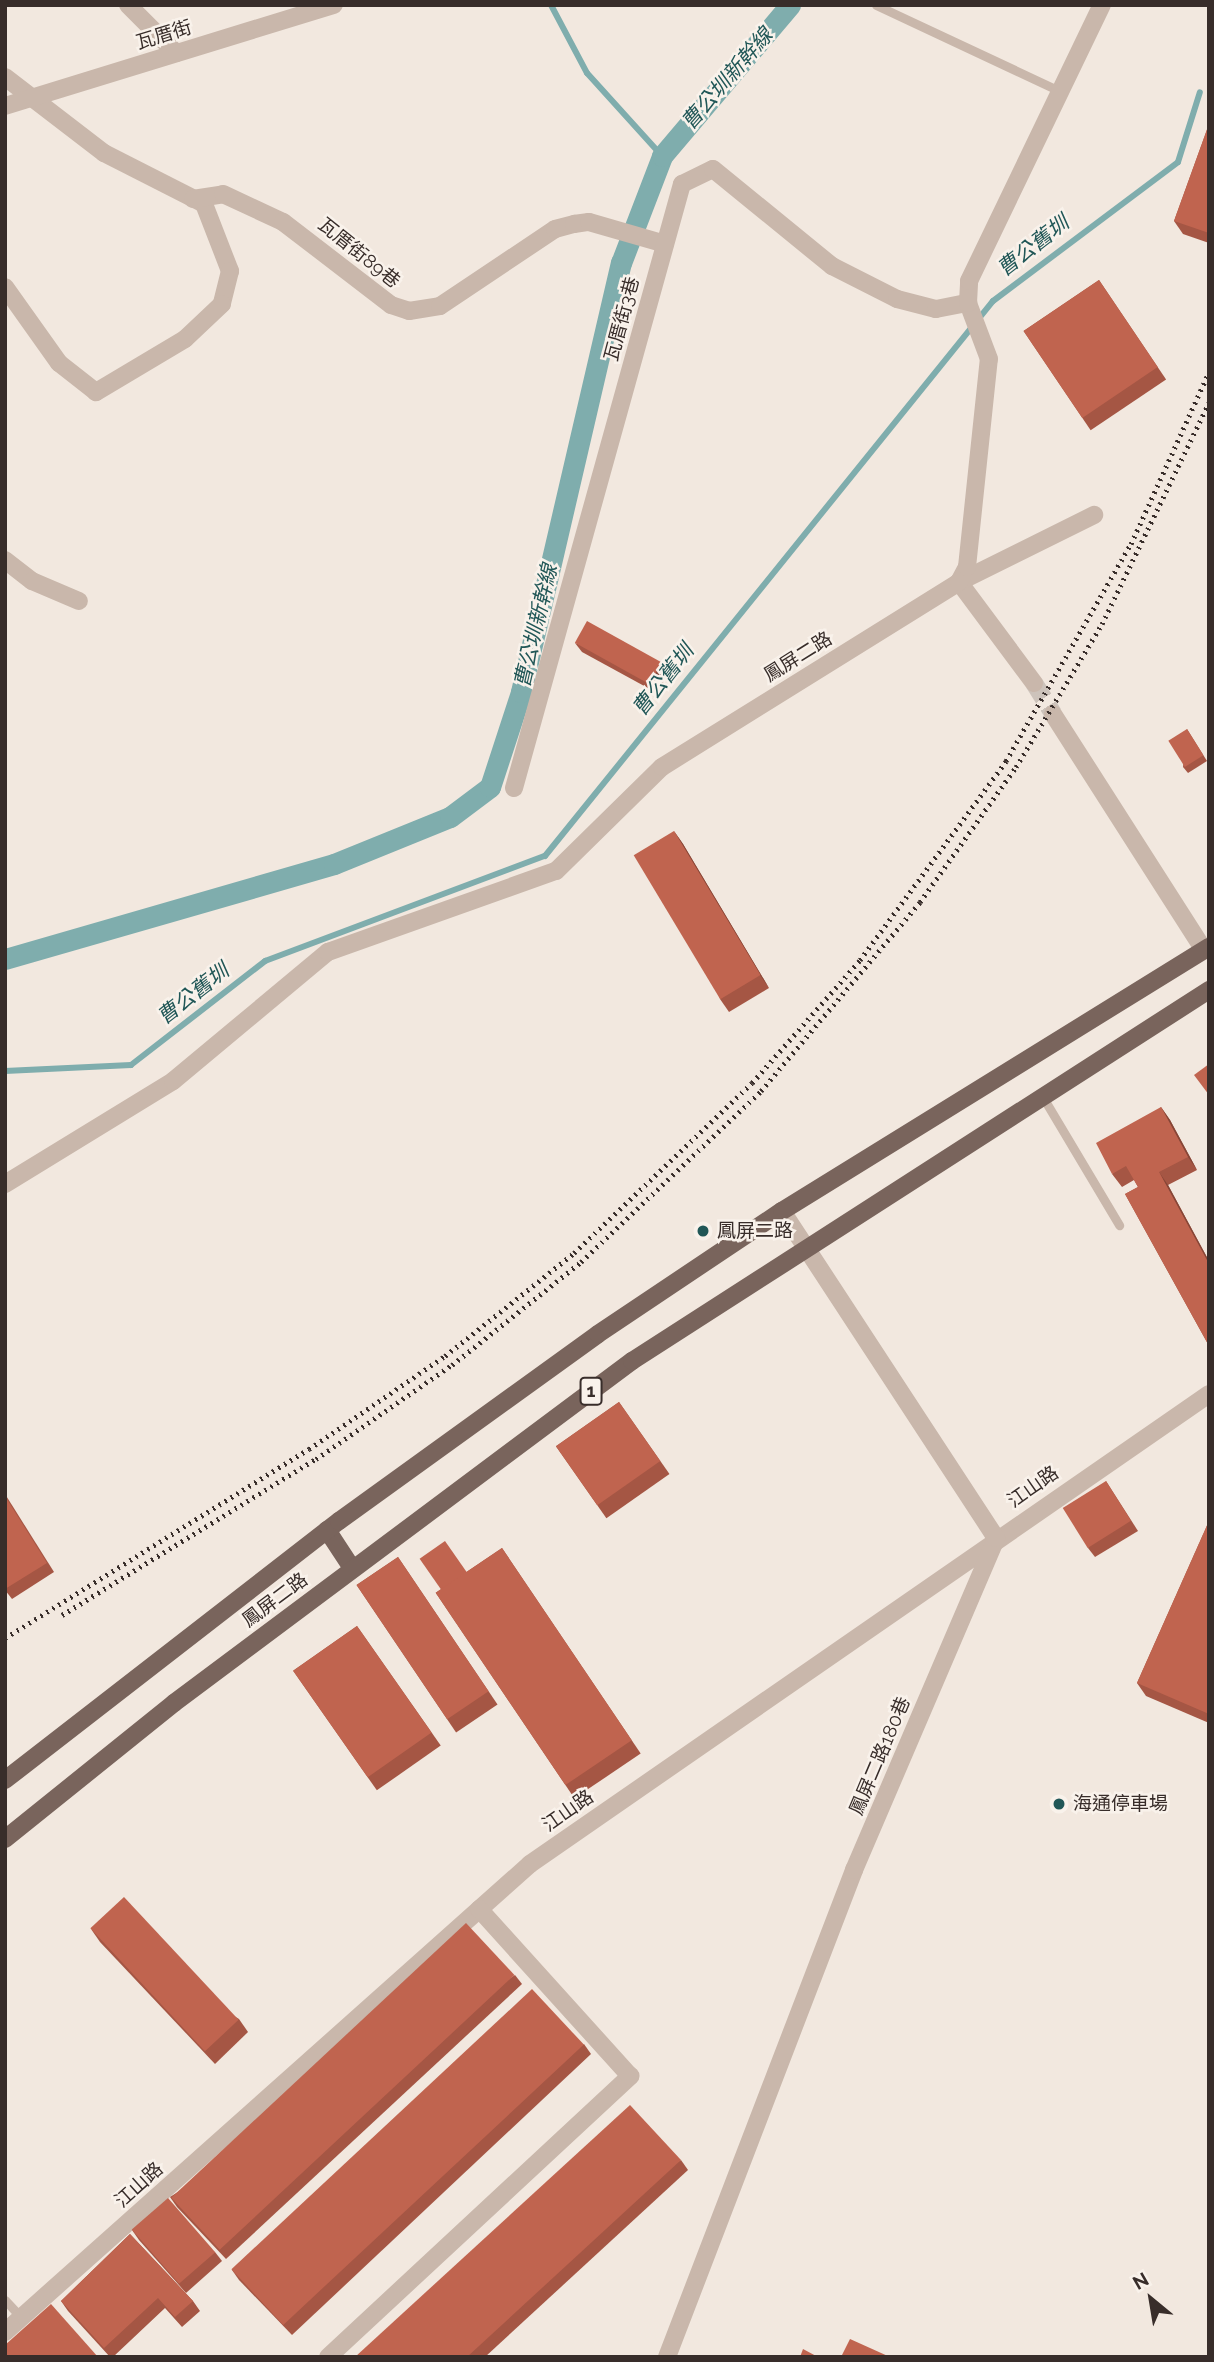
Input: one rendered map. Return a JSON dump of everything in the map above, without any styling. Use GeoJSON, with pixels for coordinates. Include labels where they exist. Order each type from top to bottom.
{"type":"FeatureCollection","features":[{"type":"Feature","properties":{"kind":"main road","name":"鳳屏二路"},"geometry":{"type":"LineString","coordinates":[[5,1780],[327,1530],[598,1334],[782,1211],[1207,948]]}},
{"type":"Feature","properties":{"kind":"main road","name":"鳳屏二路"},"geometry":{"type":"LineString","coordinates":[[5,1839],[352,1568],[632,1361],[803,1248],[1044,1100],[1209,990]]}},
{"type":"Feature","properties":{"kind":"main road"},"geometry":{"type":"LineString","coordinates":[[327,1530],[352,1568]]}},
{"type":"Feature","properties":{"kind":"street"},"geometry":{"type":"LineString","coordinates":[[128,5],[176,53]]}},
{"type":"Feature","properties":{"kind":"street","name":"瓦厝街"},"geometry":{"type":"LineString","coordinates":[[5,106],[312,8],[334,5]]}},
{"type":"Feature","properties":{"kind":"street"},"geometry":{"type":"LineString","coordinates":[[1034,683],[959,582],[967,567],[987,344],[970,309],[970,281],[1063,92],[1101,5]]}},
{"type":"Feature","properties":{"kind":"street"},"geometry":{"type":"LineString","coordinates":[[5,77],[104,153],[193,199],[213,217],[230,271],[229,291],[186,339],[105,390],[83,388],[5,288]]}},
{"type":"Feature","properties":{"kind":"street","name":"瓦厝街3巷"},"geometry":{"type":"LineString","coordinates":[[514,788],[659,242],[682,184],[713,169],[832,266],[897,299],[936,309],[970,309]]}},
{"type":"Feature","properties":{"kind":"street","name":"瓦厝街89巷"},"geometry":{"type":"LineString","coordinates":[[193,199],[223,194],[283,222],[391,305],[416,311],[440,306],[555,229],[589,222],[659,242]]}},
{"type":"Feature","properties":{"kind":"street","name":"鳳屏二路"},"geometry":{"type":"LineString","coordinates":[[5,1184],[173,1081],[328,952],[556,871],[662,767],[959,582],[1094,515]]}},
{"type":"Feature","properties":{"kind":"street"},"geometry":{"type":"LineString","coordinates":[[5,560],[32,581],[79,601]]}},
{"type":"Feature","properties":{"kind":"street"},"geometry":{"type":"LineString","coordinates":[[1053,714],[1207,948]]}},
{"type":"Feature","properties":{"kind":"street"},"geometry":{"type":"LineString","coordinates":[[782,1211],[803,1248],[996,1538]]}},
{"type":"Feature","properties":{"kind":"street","name":"江山路"},"geometry":{"type":"LineString","coordinates":[[5,2332],[530,1864],[996,1538],[1209,1394]]}},
{"type":"Feature","properties":{"kind":"street","name":"鳳屏二路180巷"},"geometry":{"type":"LineString","coordinates":[[667,2357],[854,1870],[996,1538]]}},
{"type":"Feature","properties":{"kind":"street"},"geometry":{"type":"LineString","coordinates":[[328,2357],[630,2076],[479,1909]]}},
{"type":"Feature","properties":{"kind":"lane"},"geometry":{"type":"LineString","coordinates":[[876,5],[1063,92]]}},
{"type":"Feature","properties":{"kind":"lane"},"geometry":{"type":"LineString","coordinates":[[1044,1100],[1119,1225]]}},
{"type":"Feature","properties":{"kind":"lane"},"geometry":{"type":"LineString","coordinates":[[5,2300],[21,2317]]}},
{"type":"Feature","properties":{"kind":"building"},"geometry":{"type":"Polygon","coordinates":[[[1209,124],[1209,233],[1174,221],[1209,124]]]}},
{"type":"Feature","properties":{"kind":"building"},"geometry":{"type":"Polygon","coordinates":[[[1099,280],[1158,367],[1082,418],[1024,331],[1099,280]]]}},
{"type":"Feature","properties":{"kind":"building"},"geometry":{"type":"Polygon","coordinates":[[[587,621],[661,662],[649,684],[575,643],[587,621]]]}},
{"type":"Feature","properties":{"kind":"building"},"geometry":{"type":"Polygon","coordinates":[[[1187,729],[1203,755],[1185,767],[1168,741],[1187,729]]]}},
{"type":"Feature","properties":{"kind":"building"},"geometry":{"type":"Polygon","coordinates":[[[674,831],[761,975],[720,999],[634,855],[674,831]]]}},
{"type":"Feature","properties":{"kind":"building"},"geometry":{"type":"Polygon","coordinates":[[[1209,1064],[1209,1095],[1194,1075],[1209,1064]]]}},
{"type":"Feature","properties":{"kind":"building"},"geometry":{"type":"Polygon","coordinates":[[[1161,1107],[1188,1157],[1159,1172],[1209,1264],[1209,1344],[1125,1194],[1138,1187],[1126,1166],[1112,1174],[1096,1143],[1161,1107]]]}},
{"type":"Feature","properties":{"kind":"building"},"geometry":{"type":"Polygon","coordinates":[[[619,1402],[660,1461],[597,1505],[556,1446],[619,1402]]]}},
{"type":"Feature","properties":{"kind":"building"},"geometry":{"type":"Polygon","coordinates":[[[1106,1481],[1131,1521],[1088,1548],[1063,1508],[1106,1481]]]}},
{"type":"Feature","properties":{"kind":"building"},"geometry":{"type":"Polygon","coordinates":[[[5,1496],[47,1563],[5,1589],[5,1496]]]}},
{"type":"Feature","properties":{"kind":"building"},"geometry":{"type":"Polygon","coordinates":[[[1209,1521],[1209,1714],[1137,1683],[1209,1521]]]}},
{"type":"Feature","properties":{"kind":"building"},"geometry":{"type":"Polygon","coordinates":[[[445,1541],[467,1572],[441,1590],[420,1559],[445,1541]]]}},
{"type":"Feature","properties":{"kind":"building"},"geometry":{"type":"Polygon","coordinates":[[[502,1548],[632,1740],[565,1785],[436,1593],[502,1548]]]}},
{"type":"Feature","properties":{"kind":"building"},"geometry":{"type":"Polygon","coordinates":[[[398,1557],[489,1691],[447,1719],[357,1585],[398,1557]]]}},
{"type":"Feature","properties":{"kind":"building"},"geometry":{"type":"Polygon","coordinates":[[[357,1626],[432,1732],[368,1777],[293,1671],[357,1626]]]}},
{"type":"Feature","properties":{"kind":"building"},"geometry":{"type":"Polygon","coordinates":[[[124,1897],[239,2020],[205,2051],[90,1928],[124,1897]]]}},
{"type":"Feature","properties":{"kind":"building"},"geometry":{"type":"Polygon","coordinates":[[[466,1923],[514,1975],[220,2250],[171,2198],[466,1923]]]}},
{"type":"Feature","properties":{"kind":"building"},"geometry":{"type":"Polygon","coordinates":[[[532,1989],[584,2045],[283,2325],[231,2269],[532,1989]]]}},
{"type":"Feature","properties":{"kind":"building"},"geometry":{"type":"Polygon","coordinates":[[[630,2105],[681,2160],[467,2357],[355,2357],[630,2105]]]}},
{"type":"Feature","properties":{"kind":"building"},"geometry":{"type":"Polygon","coordinates":[[[168,2198],[215,2252],[179,2284],[132,2229],[168,2198]]]}},
{"type":"Feature","properties":{"kind":"building"},"geometry":{"type":"Polygon","coordinates":[[[130,2234],[193,2301],[175,2317],[158,2298],[104,2348],[61,2301],[130,2234]]]}},
{"type":"Feature","properties":{"kind":"building"},"geometry":{"type":"Polygon","coordinates":[[[51,2304],[98,2357],[5,2357],[5,2345],[51,2304]]]}},
{"type":"Feature","properties":{"kind":"building"},"geometry":{"type":"Polygon","coordinates":[[[850,2339],[890,2357],[841,2357],[850,2339]]]}},
{"type":"Feature","properties":{"kind":"building"},"geometry":{"type":"Polygon","coordinates":[[[803,2349],[818,2357],[800,2357],[803,2349]]]}},
{"type":"Feature","properties":{"kind":"waterway"},"geometry":{"type":"LineString","coordinates":[[551,5],[587,73],[662,156]]}},
{"type":"Feature","properties":{"kind":"waterway","name":"曹公圳新幹線"},"geometry":{"type":"LineString","coordinates":[[5,959],[334,864],[450,817],[490,787],[521,692],[621,263],[662,156],[790,5]]}},
{"type":"Feature","properties":{"kind":"waterway","name":"曹公舊圳"},"geometry":{"type":"LineString","coordinates":[[5,1071],[131,1065],[265,961],[545,856],[993,301],[1178,162],[1200,92]]}},
{"type":"Feature","properties":{"kind":"tunnel"},"geometry":{"type":"LineString","coordinates":[[1034,683],[1053,714]]}},
{"type":"Feature","properties":{"kind":"railway"},"geometry":{"type":"LineString","coordinates":[[5,1638],[309,1449],[445,1356],[574,1253],[752,1083],[860,960],[1006,761],[1131,544],[1209,372]]}},
{"type":"Feature","properties":{"kind":"railway"},"geometry":{"type":"LineString","coordinates":[[62,1615],[316,1459],[452,1365],[581,1262],[761,1091],[920,902],[1016,767],[1102,624],[1209,403]]}},
{"type":"Feature","properties":{"kind":"place","name":"鳳屏二路"},"geometry":{"type":"Point","coordinates":[703,1231]}},
{"type":"Feature","properties":{"kind":"place","name":"海通停車場"},"geometry":{"type":"Point","coordinates":[1059,1804]}}]}
